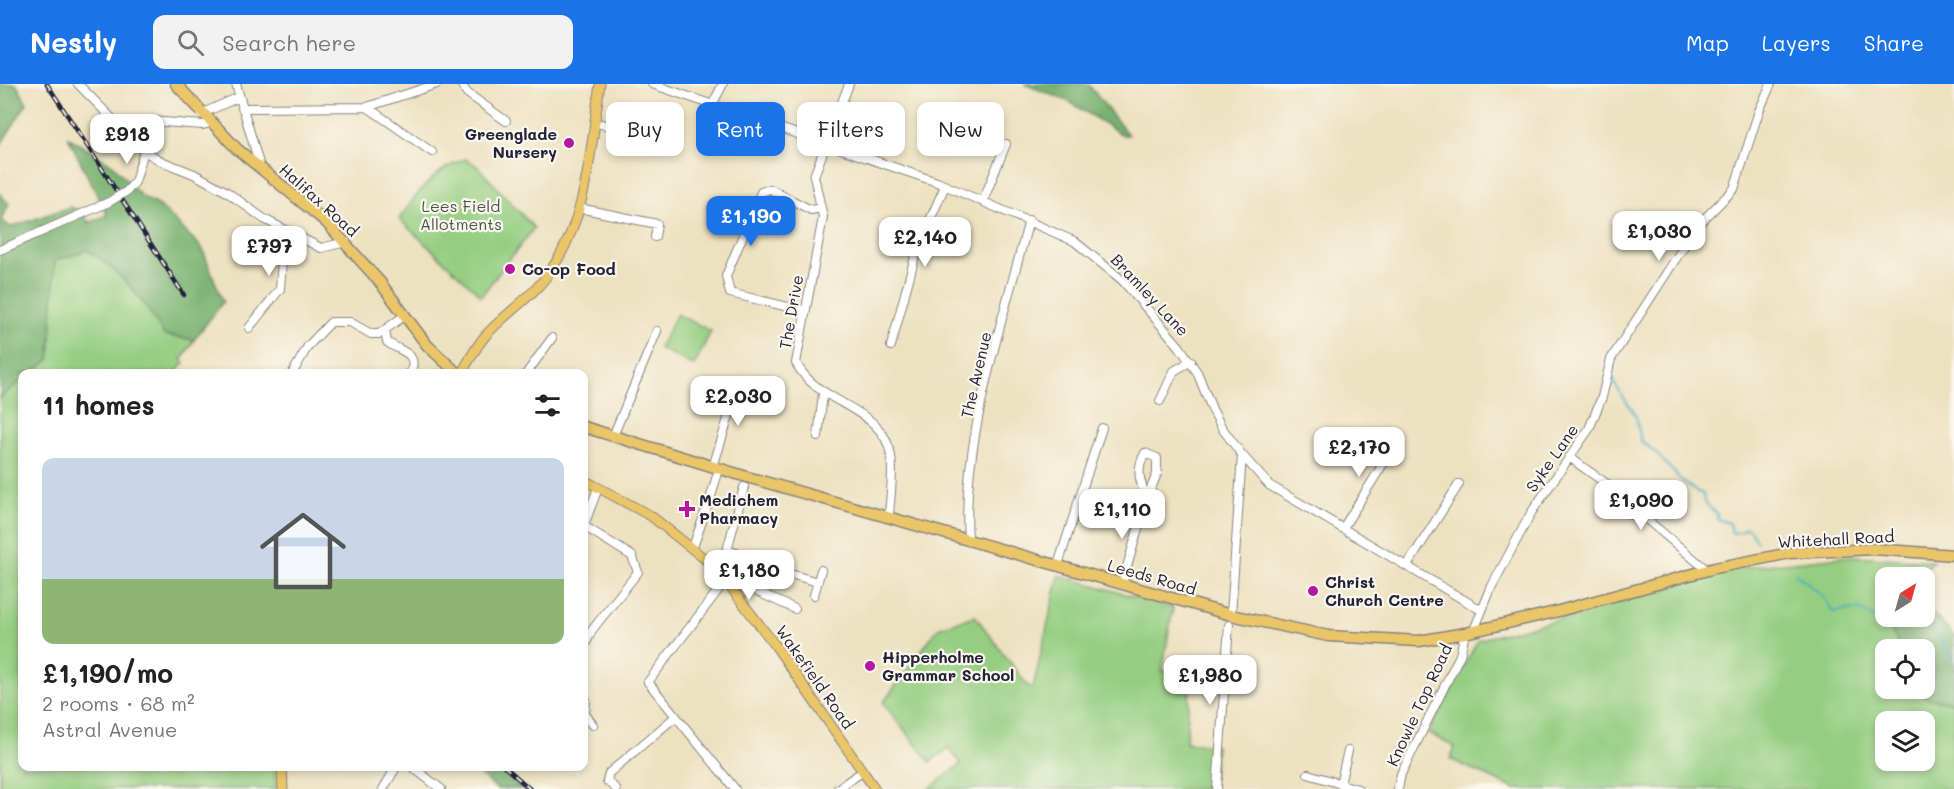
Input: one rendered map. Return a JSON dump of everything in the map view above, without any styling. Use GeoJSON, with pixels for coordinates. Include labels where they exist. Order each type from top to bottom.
{"type":"FeatureCollection","features":[{"type":"Feature","properties":{"kind":"highway","name":"Halifax Road"},"geometry":{"type":"LineString","coordinates":[[176,84],[210,123],[326,222],[346,242],[379,281],[427,345],[453,369]]}},
{"type":"Feature","properties":{"kind":"highway","name":"Leeds Road"},"geometry":{"type":"LineString","coordinates":[[588,428],[716,468],[1122,584],[1230,620],[1328,636],[1419,641],[1469,632],[1651,586]]}},
{"type":"Feature","properties":{"kind":"highway","name":"Whitehall Road"},"geometry":{"type":"LineString","coordinates":[[1651,586],[1707,570],[1790,553],[1874,549],[1954,555]]}},
{"type":"Feature","properties":{"kind":"main road"},"geometry":{"type":"LineString","coordinates":[[462,369],[485,336],[534,290],[552,269],[579,208],[600,84]]}},
{"type":"Feature","properties":{"kind":"main road","name":"Wakefield Road"},"geometry":{"type":"LineString","coordinates":[[588,482],[651,516],[719,567],[875,789]]}},
{"type":"Feature","properties":{"kind":"main road"},"geometry":{"type":"LineString","coordinates":[[282,771],[283,789]]}},
{"type":"Feature","properties":{"kind":"street"},"geometry":{"type":"LineString","coordinates":[[78,84],[144,151],[161,161],[194,174],[294,235],[321,248],[346,242]]}},
{"type":"Feature","properties":{"kind":"street"},"geometry":{"type":"LineString","coordinates":[[236,84],[260,167]]}},
{"type":"Feature","properties":{"kind":"street"},"geometry":{"type":"LineString","coordinates":[[242,108],[367,107],[437,84]]}},
{"type":"Feature","properties":{"kind":"street"},"geometry":{"type":"LineString","coordinates":[[462,84],[467,93],[506,121]]}},
{"type":"Feature","properties":{"kind":"street","name":"Bramley Lane"},"geometry":{"type":"LineString","coordinates":[[652,84],[703,102]]}},
{"type":"Feature","properties":{"kind":"street"},"geometry":{"type":"LineString","coordinates":[[714,102],[723,84]]}},
{"type":"Feature","properties":{"kind":"street","name":"The Drive"},"geometry":{"type":"LineString","coordinates":[[842,102],[849,84]]}},
{"type":"Feature","properties":{"kind":"street","name":"Syke Lane"},"geometry":{"type":"LineString","coordinates":[[1469,632],[1531,513],[1589,429],[1602,398],[1611,359],[1697,226],[1734,189],[1759,111],[1771,84]]}},
{"type":"Feature","properties":{"kind":"street"},"geometry":{"type":"LineString","coordinates":[[201,114],[239,98]]}},
{"type":"Feature","properties":{"kind":"street"},"geometry":{"type":"LineString","coordinates":[[367,107],[432,152]]}},
{"type":"Feature","properties":{"kind":"street"},"geometry":{"type":"LineString","coordinates":[[133,140],[150,121],[203,126],[210,123]]}},
{"type":"Feature","properties":{"kind":"street"},"geometry":{"type":"LineString","coordinates":[[594,123],[606,125]]}},
{"type":"Feature","properties":{"kind":"street"},"geometry":{"type":"LineString","coordinates":[[983,201],[1006,144]]}},
{"type":"Feature","properties":{"kind":"street"},"geometry":{"type":"LineString","coordinates":[[0,250],[109,202],[127,191],[135,182],[144,151]]}},
{"type":"Feature","properties":{"kind":"street","name":"The Drive"},"geometry":{"type":"LineString","coordinates":[[822,156],[814,176],[822,217],[796,363],[804,378],[823,393],[867,418],[883,432],[891,456],[890,516]]}},
{"type":"Feature","properties":{"kind":"street","name":"Bramley Lane"},"geometry":{"type":"LineString","coordinates":[[861,156],[945,186],[1060,233],[1106,265],[1122,279],[1191,361],[1212,410],[1242,455],[1269,484],[1481,610]]}},
{"type":"Feature","properties":{"kind":"street"},"geometry":{"type":"LineString","coordinates":[[891,346],[917,249],[945,186]]}},
{"type":"Feature","properties":{"kind":"street"},"geometry":{"type":"LineString","coordinates":[[805,311],[730,293],[726,276],[761,192],[770,189],[811,210],[821,208]]}},
{"type":"Feature","properties":{"kind":"street"},"geometry":{"type":"LineString","coordinates":[[579,208],[657,224],[655,237]]}},
{"type":"Feature","properties":{"kind":"street","name":"The Avenue"},"geometry":{"type":"LineString","coordinates":[[968,539],[966,504],[970,465],[983,400],[1029,220]]}},
{"type":"Feature","properties":{"kind":"street"},"geometry":{"type":"LineString","coordinates":[[249,328],[280,290],[282,260],[294,235]]}},
{"type":"Feature","properties":{"kind":"street"},"geometry":{"type":"LineString","coordinates":[[295,369],[308,346],[331,322],[350,322],[371,334],[385,331],[404,316]]}},
{"type":"Feature","properties":{"kind":"street"},"geometry":{"type":"LineString","coordinates":[[385,331],[387,342],[395,348],[405,350],[412,357],[413,369]]}},
{"type":"Feature","properties":{"kind":"street"},"geometry":{"type":"LineString","coordinates":[[614,436],[657,331]]}},
{"type":"Feature","properties":{"kind":"street"},"geometry":{"type":"LineString","coordinates":[[530,369],[552,338]]}},
{"type":"Feature","properties":{"kind":"street"},"geometry":{"type":"LineString","coordinates":[[1160,401],[1174,371],[1191,361]]}},
{"type":"Feature","properties":{"kind":"street"},"geometry":{"type":"LineString","coordinates":[[693,547],[708,505],[740,380]]}},
{"type":"Feature","properties":{"kind":"street"},"geometry":{"type":"LineString","coordinates":[[818,437],[823,393]]}},
{"type":"Feature","properties":{"kind":"street"},"geometry":{"type":"LineString","coordinates":[[1058,565],[1102,428]]}},
{"type":"Feature","properties":{"kind":"street"},"geometry":{"type":"LineString","coordinates":[[1343,528],[1398,440]]}},
{"type":"Feature","properties":{"kind":"street"},"geometry":{"type":"LineString","coordinates":[[1122,584],[1147,498],[1157,474],[1157,458],[1145,453],[1140,463],[1139,477],[1147,498]]}},
{"type":"Feature","properties":{"kind":"street"},"geometry":{"type":"LineString","coordinates":[[1217,789],[1242,455]]}},
{"type":"Feature","properties":{"kind":"street"},"geometry":{"type":"LineString","coordinates":[[1570,457],[1586,472],[1598,476],[1616,491]]}},
{"type":"Feature","properties":{"kind":"street"},"geometry":{"type":"LineString","coordinates":[[1407,566],[1459,484]]}},
{"type":"Feature","properties":{"kind":"street"},"geometry":{"type":"LineString","coordinates":[[744,487],[719,567],[758,592],[795,609]]}},
{"type":"Feature","properties":{"kind":"street"},"geometry":{"type":"LineString","coordinates":[[588,515],[598,488]]}},
{"type":"Feature","properties":{"kind":"street"},"geometry":{"type":"LineString","coordinates":[[1632,488],[1622,502],[1626,513],[1646,518],[1707,570]]}},
{"type":"Feature","properties":{"kind":"street"},"geometry":{"type":"LineString","coordinates":[[588,528],[632,555],[638,572],[592,630],[588,638]]}},
{"type":"Feature","properties":{"kind":"street"},"geometry":{"type":"LineString","coordinates":[[726,550],[771,564],[776,570],[818,582]]}},
{"type":"Feature","properties":{"kind":"street"},"geometry":{"type":"LineString","coordinates":[[814,595],[821,570]]}},
{"type":"Feature","properties":{"kind":"street"},"geometry":{"type":"LineString","coordinates":[[726,580],[648,682],[735,789]]}},
{"type":"Feature","properties":{"kind":"street"},"geometry":{"type":"LineString","coordinates":[[588,626],[592,630]]}},
{"type":"Feature","properties":{"kind":"street","name":"Knowle Top Road"},"geometry":{"type":"LineString","coordinates":[[1398,789],[1401,774],[1460,655],[1469,632]]}},
{"type":"Feature","properties":{"kind":"street"},"geometry":{"type":"LineString","coordinates":[[616,789],[608,781],[609,772],[675,717]]}},
{"type":"Feature","properties":{"kind":"street"},"geometry":{"type":"LineString","coordinates":[[588,718],[593,725]]}},
{"type":"Feature","properties":{"kind":"street"},"geometry":{"type":"LineString","coordinates":[[1340,784],[1348,751]]}},
{"type":"Feature","properties":{"kind":"street"},"geometry":{"type":"LineString","coordinates":[[383,789],[393,771]]}},
{"type":"Feature","properties":{"kind":"street"},"geometry":{"type":"LineString","coordinates":[[418,771],[441,789]]}},
{"type":"Feature","properties":{"kind":"street"},"geometry":{"type":"LineString","coordinates":[[837,789],[862,772]]}},
{"type":"Feature","properties":{"kind":"street"},"geometry":{"type":"LineString","coordinates":[[1308,774],[1358,789]]}},
{"type":"Feature","properties":{"kind":"green space"},"geometry":{"type":"Polygon","coordinates":[[[0,84],[16,84],[27,103],[0,146],[0,84]]]}},
{"type":"Feature","properties":{"kind":"green space"},"geometry":{"type":"Polygon","coordinates":[[[1024,84],[1088,84],[1128,135],[1123,135],[1068,101],[1024,84]]]}},
{"type":"Feature","properties":{"kind":"green space"},"geometry":{"type":"Polygon","coordinates":[[[68,137],[113,165],[141,196],[161,207],[202,248],[223,302],[194,340],[164,335],[131,288],[88,250],[55,261],[50,359],[36,369],[18,369],[18,383],[0,398],[0,194],[9,204],[1,220],[11,227],[70,207],[82,211],[89,223],[107,215],[68,137]]]}},
{"type":"Feature","properties":{"kind":"green space","name":"Lees Field Allotments"},"geometry":{"type":"Polygon","coordinates":[[[465,159],[476,165],[534,228],[481,296],[399,219],[428,183],[454,163],[465,159]]]}},
{"type":"Feature","properties":{"kind":"green space"},"geometry":{"type":"Polygon","coordinates":[[[88,250],[100,259],[131,288],[164,335],[194,340],[182,359],[184,363],[179,369],[37,369],[50,359],[54,261],[88,250]]]}},
{"type":"Feature","properties":{"kind":"green space"},"geometry":{"type":"Polygon","coordinates":[[[677,314],[711,331],[694,366],[659,348],[677,314]]]}},
{"type":"Feature","properties":{"kind":"green space"},"geometry":{"type":"Polygon","coordinates":[[[18,383],[18,771],[275,771],[276,789],[0,789],[0,398],[18,383]]]}},
{"type":"Feature","properties":{"kind":"green space"},"geometry":{"type":"Polygon","coordinates":[[[1851,556],[1933,561],[1928,567],[1875,567],[1875,627],[1916,627],[1928,639],[1875,639],[1875,699],[1935,699],[1935,645],[1954,664],[1954,789],[1515,789],[1450,759],[1455,747],[1428,733],[1478,640],[1738,568],[1851,556]]]}},
{"type":"Feature","properties":{"kind":"green space"},"geometry":{"type":"Polygon","coordinates":[[[1059,575],[1173,608],[1162,671],[1191,673],[1186,742],[1216,746],[1212,789],[929,789],[961,764],[949,748],[930,762],[883,703],[938,628],[975,616],[1028,686],[1033,688],[1059,575]]]}},
{"type":"Feature","properties":{"kind":"green space"},"geometry":{"type":"Polygon","coordinates":[[[1935,616],[1954,636],[1954,703],[1932,699],[1935,699],[1935,639],[1896,639],[1890,628],[1935,627],[1935,616]]]}},
{"type":"Feature","properties":{"kind":"green space"},"geometry":{"type":"Polygon","coordinates":[[[475,771],[502,771],[522,789],[497,789],[475,771]]]}},
{"type":"Feature","properties":{"kind":"waterway"},"geometry":{"type":"LineString","coordinates":[[1614,377],[1614,383],[1636,416],[1641,441],[1686,484],[1703,494],[1704,502],[1717,514],[1717,519],[1729,523],[1732,533],[1741,532],[1745,528],[1750,530],[1757,542]]}},
{"type":"Feature","properties":{"kind":"waterway"},"geometry":{"type":"LineString","coordinates":[[1795,573],[1824,597],[1833,612],[1858,609],[1891,625],[1899,626],[1912,623],[1919,617],[1939,637],[1954,660]]}},
{"type":"Feature","properties":{"kind":"railway"},"geometry":{"type":"LineString","coordinates":[[47,84],[184,295]]}},
{"type":"Feature","properties":{"kind":"railway"},"geometry":{"type":"LineString","coordinates":[[510,771],[530,789]]}},
{"type":"Feature","properties":{"kind":"place","name":"Greenglade Nursery"},"geometry":{"type":"Point","coordinates":[569,143]}},
{"type":"Feature","properties":{"kind":"place","name":"Co-op Food"},"geometry":{"type":"Point","coordinates":[510,269]}},
{"type":"Feature","properties":{"kind":"place","name":"Medichem Pharmacy"},"geometry":{"type":"Point","coordinates":[687,509]}},
{"type":"Feature","properties":{"kind":"place","name":"Christ Church Centre"},"geometry":{"type":"Point","coordinates":[1313,591]}},
{"type":"Feature","properties":{"kind":"place","name":"Hipperholme Grammar School"},"geometry":{"type":"Point","coordinates":[870,666]}}]}
